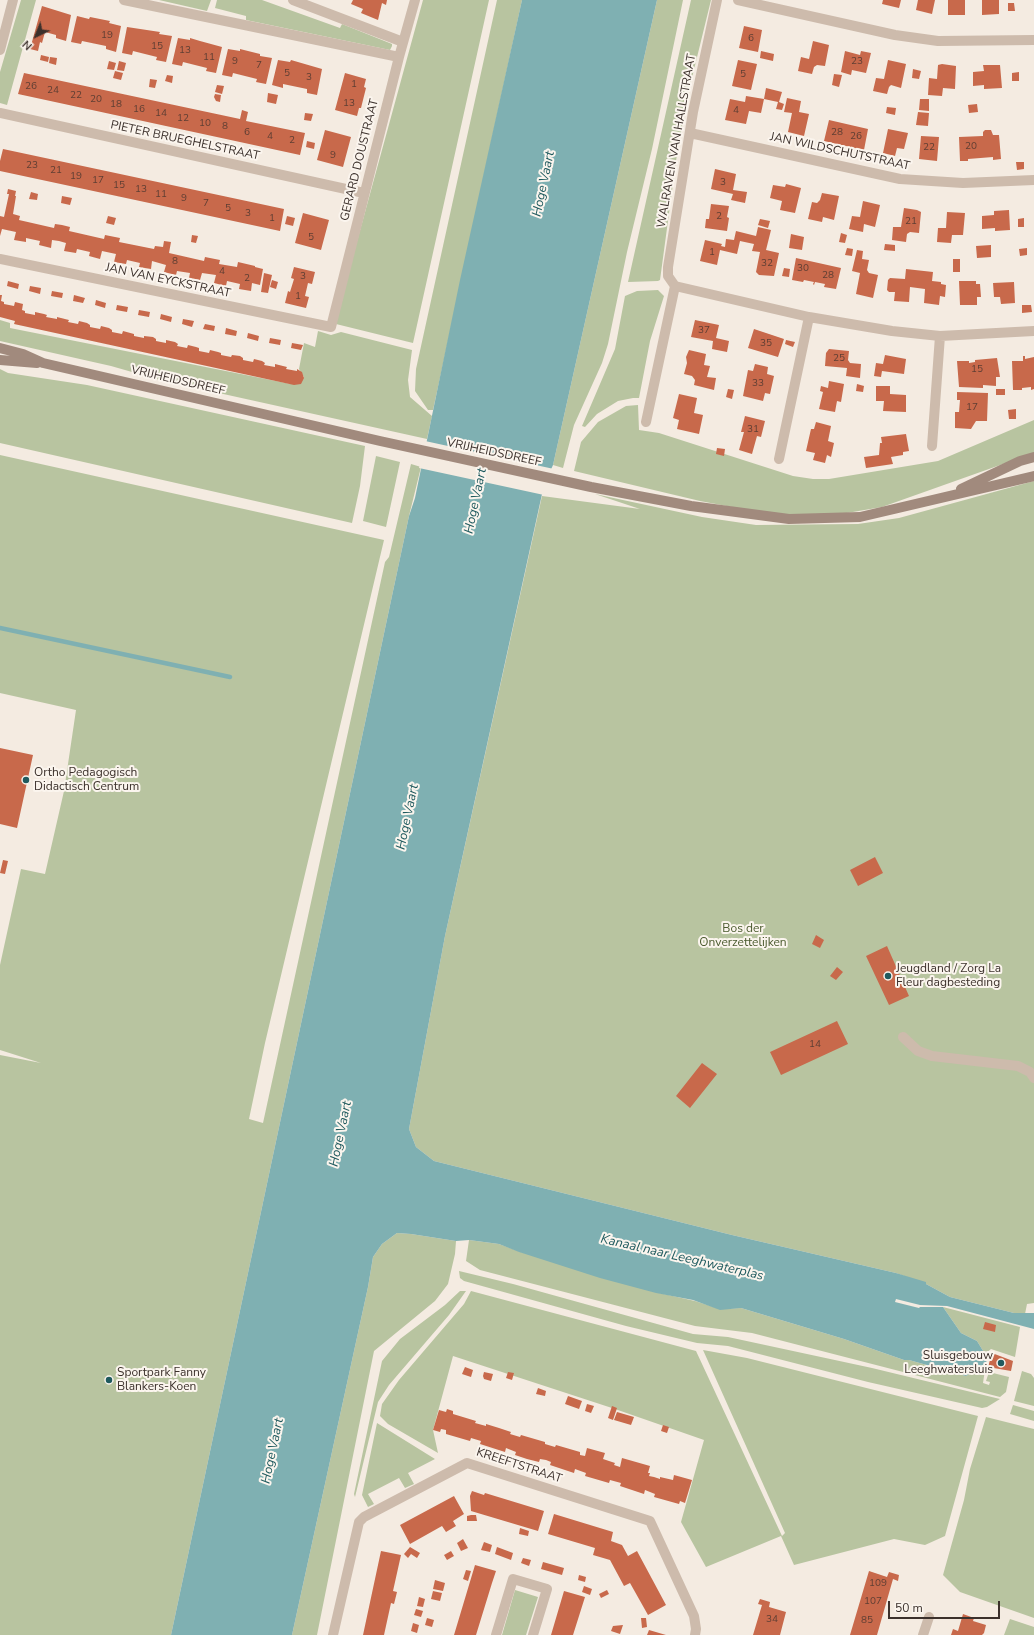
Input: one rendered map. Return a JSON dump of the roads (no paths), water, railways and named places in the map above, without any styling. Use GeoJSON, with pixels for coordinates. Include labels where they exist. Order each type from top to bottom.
{"type":"FeatureCollection","features":[{"type":"Feature","properties":{"kind":"main road","name":"VRIJHEIDSDREEF"},"geometry":{"type":"LineString","coordinates":[[0,348],[23,354],[43,363]]}},
{"type":"Feature","properties":{"kind":"main road","name":"VRIJHEIDSDREEF"},"geometry":{"type":"LineString","coordinates":[[0,360],[43,363],[380,441],[591,487],[691,506],[789,519],[860,516],[944,498],[1034,476]]}},
{"type":"Feature","properties":{"kind":"main road","name":"VRIJHEIDSDREEF"},"geometry":{"type":"LineString","coordinates":[[944,498],[1020,461],[1034,456]]}},
{"type":"Feature","properties":{"kind":"street"},"geometry":{"type":"LineString","coordinates":[[0,50],[14,0]]}},
{"type":"Feature","properties":{"kind":"street"},"geometry":{"type":"LineString","coordinates":[[124,0],[399,57]]}},
{"type":"Feature","properties":{"kind":"street"},"geometry":{"type":"LineString","coordinates":[[293,0],[403,42]]}},
{"type":"Feature","properties":{"kind":"street","name":"GERARD DOUSTRAAT"},"geometry":{"type":"LineString","coordinates":[[331,327],[364,193],[415,0]]}},
{"type":"Feature","properties":{"kind":"street","name":"WALRAVEN VAN HALLSTRAAT"},"geometry":{"type":"LineString","coordinates":[[675,286],[668,276],[668,267],[690,134],[717,0]]}},
{"type":"Feature","properties":{"kind":"street"},"geometry":{"type":"LineString","coordinates":[[738,0],[895,35],[938,42],[1034,40]]}},
{"type":"Feature","properties":{"kind":"street","name":"PIETER BRUEGHELSTRAAT"},"geometry":{"type":"LineString","coordinates":[[0,113],[364,193]]}},
{"type":"Feature","properties":{"kind":"street","name":"JAN WILDSCHUTSTRAAT"},"geometry":{"type":"LineString","coordinates":[[690,134],[900,179],[963,183],[1034,180]]}},
{"type":"Feature","properties":{"kind":"street","name":"JAN VAN EYCKSTRAAT"},"geometry":{"type":"LineString","coordinates":[[0,259],[331,327]]}},
{"type":"Feature","properties":{"kind":"street"},"geometry":{"type":"LineString","coordinates":[[646,422],[675,286],[809,317],[892,331],[940,336],[1034,331]]}},
{"type":"Feature","properties":{"kind":"street"},"geometry":{"type":"LineString","coordinates":[[779,459],[809,317]]}},
{"type":"Feature","properties":{"kind":"street"},"geometry":{"type":"LineString","coordinates":[[932,446],[940,336]]}},
{"type":"Feature","properties":{"kind":"street"},"geometry":{"type":"LineString","coordinates":[[903,1037],[918,1051],[932,1056],[1018,1066],[1030,1072],[1034,1078]]}},
{"type":"Feature","properties":{"kind":"street","name":"KREEFTSTRAAT"},"geometry":{"type":"LineString","coordinates":[[334,1635],[360,1522],[364,1517],[466,1463],[650,1521],[694,1616],[696,1629],[695,1635]]}},
{"type":"Feature","properties":{"kind":"street"},"geometry":{"type":"LineString","coordinates":[[496,1635],[513,1579],[547,1589],[533,1635]]}},
{"type":"Feature","properties":{"kind":"street"},"geometry":{"type":"LineString","coordinates":[[923,1635],[929,1617]]}},
{"type":"Feature","properties":{"kind":"water"},"geometry":{"type":"Polygon","coordinates":[[[522,0],[657,0],[553,465],[544,485],[445,936],[409,1129],[416,1147],[434,1161],[732,1235],[896,1273],[926,1282],[926,1284],[950,1297],[1014,1313],[1034,1313],[1034,1329],[947,1306],[920,1305],[896,1299],[895,1302],[919,1308],[943,1307],[961,1333],[977,1341],[985,1354],[988,1355],[986,1363],[966,1376],[909,1360],[904,1360],[844,1339],[741,1308],[720,1310],[693,1300],[656,1293],[600,1278],[519,1252],[499,1244],[469,1240],[456,1241],[397,1233],[382,1244],[373,1257],[368,1287],[292,1635],[171,1635],[409,516],[415,498],[460,280],[522,0]]]}},
{"type":"Feature","properties":{"kind":"waterway"},"geometry":{"type":"LineString","coordinates":[[0,628],[230,677]]}},
{"type":"Feature","properties":{"kind":"place","name":"Ortho Pedagogisch Didactisch Centrum"},"geometry":{"type":"Point","coordinates":[26,780]}},
{"type":"Feature","properties":{"kind":"place","name":"Jeugdland / Zorg La Fleur dagbesteding"},"geometry":{"type":"Point","coordinates":[888,976]}},
{"type":"Feature","properties":{"kind":"place","name":"Sluisgebouw Leeghwatersluis"},"geometry":{"type":"Point","coordinates":[1001,1363]}},
{"type":"Feature","properties":{"kind":"place","name":"Sportpark Fanny Blankers-Koen"},"geometry":{"type":"Point","coordinates":[109,1380]}},
{"type":"Feature","properties":{"kind":"water label","name":"Hoge Vaart"},"geometry":{"type":"Point","coordinates":[544,184]}},
{"type":"Feature","properties":{"kind":"water label","name":"Hoge Vaart"},"geometry":{"type":"Point","coordinates":[476,501]}},
{"type":"Feature","properties":{"kind":"water label","name":"Hoge Vaart"},"geometry":{"type":"Point","coordinates":[408,817]}},
{"type":"Feature","properties":{"kind":"water label","name":"Hoge Vaart"},"geometry":{"type":"Point","coordinates":[341,1134]}},
{"type":"Feature","properties":{"kind":"water label","name":"Kanaal naar Leeghwaterplas"},"geometry":{"type":"Point","coordinates":[682,1258]}},
{"type":"Feature","properties":{"kind":"water label","name":"Hoge Vaart"},"geometry":{"type":"Point","coordinates":[273,1451]}},
{"type":"Feature","properties":{"kind":"park label","name":"Bos der Onverzettelijken"},"geometry":{"type":"Point","coordinates":[743,936]}}]}
